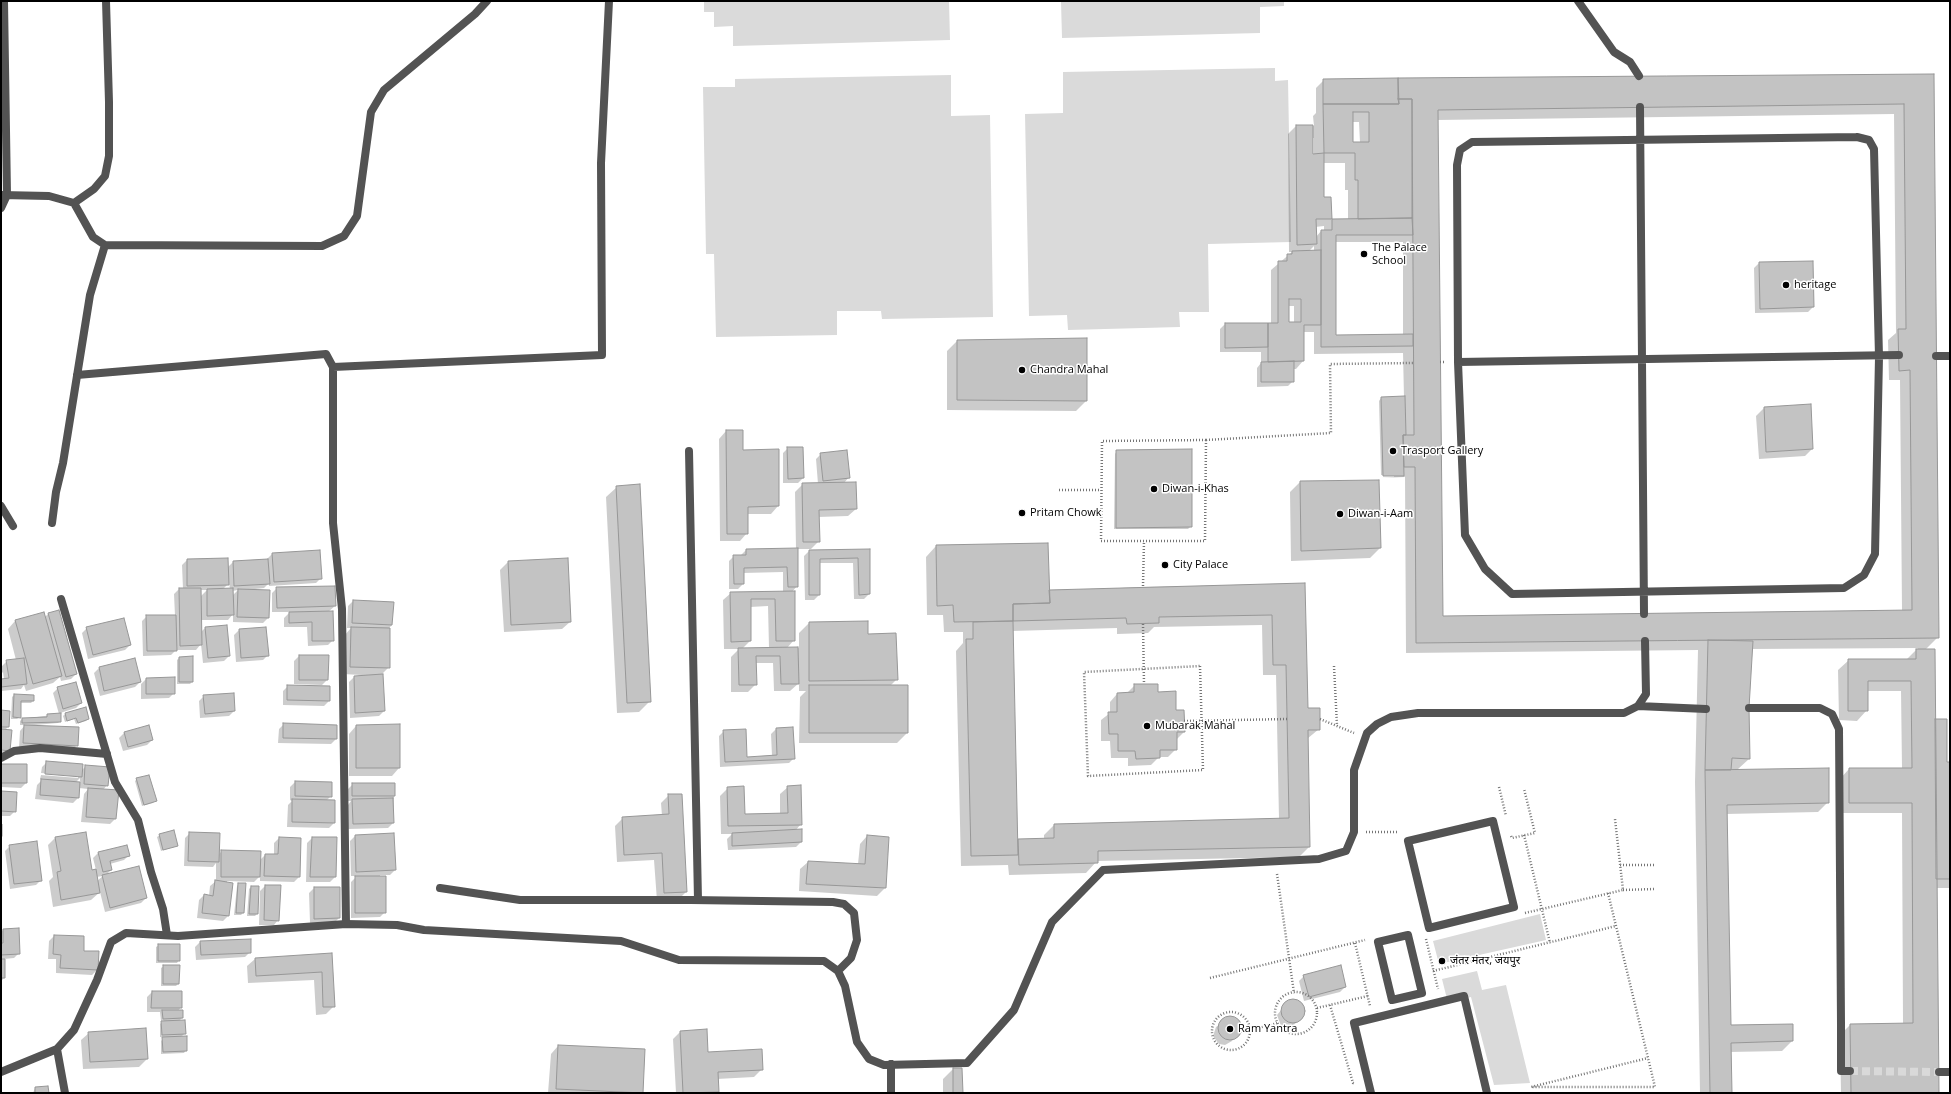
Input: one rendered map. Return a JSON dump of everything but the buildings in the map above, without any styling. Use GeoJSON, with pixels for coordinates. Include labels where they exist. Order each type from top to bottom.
{"type":"FeatureCollection","features":[{"type":"Feature","properties":{"kind":"street"},"geometry":{"type":"LineString","coordinates":[[1,208],[4,195],[4,1]]}},
{"type":"Feature","properties":{"kind":"street"},"geometry":{"type":"LineString","coordinates":[[74,203],[94,189],[105,176],[109,156],[106,1]]}},
{"type":"Feature","properties":{"kind":"street"},"geometry":{"type":"LineString","coordinates":[[4,195],[49,196],[74,203],[93,237],[105,245],[322,246],[344,236],[357,216],[371,112],[384,90],[475,14],[487,1]]}},
{"type":"Feature","properties":{"kind":"street"},"geometry":{"type":"LineString","coordinates":[[333,367],[602,355],[601,164],[609,1]]}},
{"type":"Feature","properties":{"kind":"street"},"geometry":{"type":"LineString","coordinates":[[1578,1],[1614,52],[1630,62],[1639,76]]}},
{"type":"Feature","properties":{"kind":"street"},"geometry":{"type":"LineString","coordinates":[[1640,107],[1644,614]]}},
{"type":"Feature","properties":{"kind":"street"},"geometry":{"type":"LineString","coordinates":[[1857,137],[1869,140],[1874,149],[1879,357],[1875,554],[1864,575],[1844,588],[1512,594],[1485,569],[1466,535],[1458,362],[1457,165],[1460,150],[1472,142],[1641,141],[1857,137]]}},
{"type":"Feature","properties":{"kind":"street"},"geometry":{"type":"LineString","coordinates":[[52,523],[90,295],[105,245]]}},
{"type":"Feature","properties":{"kind":"street"},"geometry":{"type":"LineString","coordinates":[[77,375],[326,354],[333,367],[333,523],[342,609],[346,924]]}},
{"type":"Feature","properties":{"kind":"street"},"geometry":{"type":"LineString","coordinates":[[1458,362],[1899,356]]}},
{"type":"Feature","properties":{"kind":"street"},"geometry":{"type":"LineString","coordinates":[[1936,356],[1950,356]]}},
{"type":"Feature","properties":{"kind":"street"},"geometry":{"type":"LineString","coordinates":[[689,451],[698,900]]}},
{"type":"Feature","properties":{"kind":"street"},"geometry":{"type":"LineString","coordinates":[[1,506],[13,526]]}},
{"type":"Feature","properties":{"kind":"street"},"geometry":{"type":"LineString","coordinates":[[61,599],[115,782],[138,820],[151,872],[163,909],[167,935]]}},
{"type":"Feature","properties":{"kind":"street"},"geometry":{"type":"LineString","coordinates":[[1638,706],[1646,694],[1645,641]]}},
{"type":"Feature","properties":{"kind":"street"},"geometry":{"type":"LineString","coordinates":[[1,1072],[57,1049],[74,1030],[97,980],[111,942],[126,933],[167,935],[346,924],[397,925],[424,930],[621,941],[679,960],[824,961],[838,971],[845,986],[857,1042],[869,1059],[884,1064],[967,1063],[1014,1010],[1052,922],[1104,870],[1319,859],[1346,851],[1354,832],[1354,770],[1368,732],[1377,724],[1391,717],[1418,713],[1624,713],[1638,706],[1706,709]]}},
{"type":"Feature","properties":{"kind":"street"},"geometry":{"type":"LineString","coordinates":[[1749,708],[1820,708],[1832,714],[1839,729],[1841,1071],[1850,1071]]}},
{"type":"Feature","properties":{"kind":"street"},"geometry":{"type":"LineString","coordinates":[[1,758],[14,751],[40,748],[107,754]]}},
{"type":"Feature","properties":{"kind":"street"},"geometry":{"type":"LineString","coordinates":[[1493,821],[1514,907],[1429,928],[1408,841],[1493,821]]}},
{"type":"Feature","properties":{"kind":"street"},"geometry":{"type":"LineString","coordinates":[[440,888],[520,900],[698,900],[833,902],[844,904],[854,913],[856,940],[851,958],[838,971]]}},
{"type":"Feature","properties":{"kind":"street"},"geometry":{"type":"LineString","coordinates":[[1408,935],[1422,993],[1392,1000],[1378,942],[1408,935]]}},
{"type":"Feature","properties":{"kind":"street"},"geometry":{"type":"LineString","coordinates":[[1371,1093],[1354,1023],[1464,996],[1487,1093]]}},
{"type":"Feature","properties":{"kind":"street"},"geometry":{"type":"LineString","coordinates":[[57,1049],[65,1093]]}},
{"type":"Feature","properties":{"kind":"street"},"geometry":{"type":"LineString","coordinates":[[891,1064],[891,1093]]}},
{"type":"Feature","properties":{"kind":"street"},"geometry":{"type":"LineString","coordinates":[[1939,1072],[1950,1072]]}},
{"type":"Feature","properties":{"kind":"path"},"geometry":{"type":"LineString","coordinates":[[1206,440],[1206,541],[1101,541],[1102,441],[1206,440],[1331,433],[1330,364],[1413,363]]}},
{"type":"Feature","properties":{"kind":"path"},"geometry":{"type":"LineString","coordinates":[[1059,490],[1101,490]]}},
{"type":"Feature","properties":{"kind":"path"},"geometry":{"type":"LineString","coordinates":[[1143,586],[1144,541]]}},
{"type":"Feature","properties":{"kind":"path"},"geometry":{"type":"LineString","coordinates":[[1144,624],[1144,684]]}},
{"type":"Feature","properties":{"kind":"path"},"geometry":{"type":"LineString","coordinates":[[1200,666],[1203,770],[1088,776],[1084,672],[1143,669],[1200,666]]}},
{"type":"Feature","properties":{"kind":"path"},"geometry":{"type":"LineString","coordinates":[[1334,666],[1337,726]]}},
{"type":"Feature","properties":{"kind":"path"},"geometry":{"type":"LineString","coordinates":[[1320,718],[1365,738]]}},
{"type":"Feature","properties":{"kind":"path"},"geometry":{"type":"LineString","coordinates":[[1184,721],[1287,719]]}},
{"type":"Feature","properties":{"kind":"path"},"geometry":{"type":"LineString","coordinates":[[1499,787],[1508,823]]}},
{"type":"Feature","properties":{"kind":"path"},"geometry":{"type":"LineString","coordinates":[[1510,830],[1512,838],[1535,833],[1524,789]]}},
{"type":"Feature","properties":{"kind":"path"},"geometry":{"type":"LineString","coordinates":[[1615,819],[1623,890]]}},
{"type":"Feature","properties":{"kind":"path"},"geometry":{"type":"LineString","coordinates":[[1524,836],[1550,943]]}},
{"type":"Feature","properties":{"kind":"path"},"geometry":{"type":"LineString","coordinates":[[1275,861],[1294,993]]}},
{"type":"Feature","properties":{"kind":"path"},"geometry":{"type":"LineString","coordinates":[[1620,865],[1656,865]]}},
{"type":"Feature","properties":{"kind":"path"},"geometry":{"type":"LineString","coordinates":[[1518,915],[1623,890],[1654,889]]}},
{"type":"Feature","properties":{"kind":"path"},"geometry":{"type":"LineString","coordinates":[[1608,893],[1648,1058],[1655,1088],[1531,1087],[1648,1058]]}},
{"type":"Feature","properties":{"kind":"path"},"geometry":{"type":"LineString","coordinates":[[1433,971],[1616,926]]}},
{"type":"Feature","properties":{"kind":"path"},"geometry":{"type":"LineString","coordinates":[[1433,935],[1425,937],[1441,1002]]}},
{"type":"Feature","properties":{"kind":"path"},"geometry":{"type":"LineString","coordinates":[[1210,978],[1369,939]]}},
{"type":"Feature","properties":{"kind":"path"},"geometry":{"type":"LineString","coordinates":[[1355,943],[1373,1018]]}},
{"type":"Feature","properties":{"kind":"path"},"geometry":{"type":"LineString","coordinates":[[1294,993],[1305,994],[1311,998],[1317,1008],[1314,1024],[1302,1033],[1289,1032],[1278,1023],[1275,1015],[1279,1001],[1284,996],[1294,993]]}},
{"type":"Feature","properties":{"kind":"path"},"geometry":{"type":"LineString","coordinates":[[1317,1008],[1368,996]]}},
{"type":"Feature","properties":{"kind":"path"},"geometry":{"type":"LineString","coordinates":[[1330,1005],[1353,1083],[1368,1083]]}},
{"type":"Feature","properties":{"kind":"path"},"geometry":{"type":"LineString","coordinates":[[1232,1012],[1243,1016],[1246,1019],[1250,1030],[1245,1044],[1233,1050],[1227,1050],[1217,1044],[1212,1032],[1216,1020],[1221,1015],[1232,1012]]}},
{"type":"Feature","properties":{"kind":"path"},"geometry":{"type":"LineString","coordinates":[[1250,1030],[1278,1023]]}},
{"type":"Feature","properties":{"kind":"shaded area"},"geometry":{"type":"Polygon","coordinates":[[[704,1],[949,1],[950,40],[733,46],[733,26],[714,27],[714,12],[704,12],[704,1]]]}},
{"type":"Feature","properties":{"kind":"shaded area"},"geometry":{"type":"Polygon","coordinates":[[[1061,1],[1284,1],[1284,6],[1260,7],[1260,33],[1062,38],[1061,1]]]}},
{"type":"Feature","properties":{"kind":"shaded area"},"geometry":{"type":"Polygon","coordinates":[[[1275,68],[1275,81],[1288,80],[1291,242],[1208,244],[1209,312],[1179,312],[1180,327],[1068,330],[1067,315],[1029,316],[1025,114],[1063,113],[1063,72],[1275,68]]]}},
{"type":"Feature","properties":{"kind":"shaded area"},"geometry":{"type":"Polygon","coordinates":[[[951,75],[951,116],[990,115],[993,317],[882,319],[881,311],[837,311],[837,335],[716,337],[714,254],[706,254],[703,87],[735,87],[735,79],[951,75]]]}},
{"type":"Feature","properties":{"kind":"shaded area"},"geometry":{"type":"Polygon","coordinates":[[[1540,914],[1546,940],[1439,964],[1433,941],[1540,914]]]}},
{"type":"Feature","properties":{"kind":"shaded area"},"geometry":{"type":"Polygon","coordinates":[[[1477,971],[1482,990],[1506,985],[1530,1083],[1494,1085],[1471,997],[1448,1003],[1442,979],[1477,971]]]}},
{"type":"Feature","properties":{"kind":"tunnel"},"geometry":{"type":"LineString","coordinates":[[1850,1071],[1939,1072]]}},
{"type":"Feature","properties":{"kind":"place","name":"The Palace School"},"geometry":{"type":"Point","coordinates":[1364,254]}},
{"type":"Feature","properties":{"kind":"place","name":"heritage"},"geometry":{"type":"Point","coordinates":[1786,285]}},
{"type":"Feature","properties":{"kind":"place","name":"Chandra Mahal"},"geometry":{"type":"Point","coordinates":[1022,370]}},
{"type":"Feature","properties":{"kind":"place","name":"Trasport Gallery"},"geometry":{"type":"Point","coordinates":[1393,451]}},
{"type":"Feature","properties":{"kind":"place","name":"Diwan-i-Khas"},"geometry":{"type":"Point","coordinates":[1154,489]}},
{"type":"Feature","properties":{"kind":"place","name":"Pritam Chowk"},"geometry":{"type":"Point","coordinates":[1022,513]}},
{"type":"Feature","properties":{"kind":"place","name":"Diwan-i-Aam"},"geometry":{"type":"Point","coordinates":[1340,514]}},
{"type":"Feature","properties":{"kind":"place","name":"City Palace"},"geometry":{"type":"Point","coordinates":[1165,565]}},
{"type":"Feature","properties":{"kind":"place","name":"Mubarak Mahal"},"geometry":{"type":"Point","coordinates":[1147,726]}},
{"type":"Feature","properties":{"kind":"place","name":"जंतर मंतर, जयपुर"},"geometry":{"type":"Point","coordinates":[1442,961]}},
{"type":"Feature","properties":{"kind":"place","name":"Ram Yantra"},"geometry":{"type":"Point","coordinates":[1230,1029]}}]}
